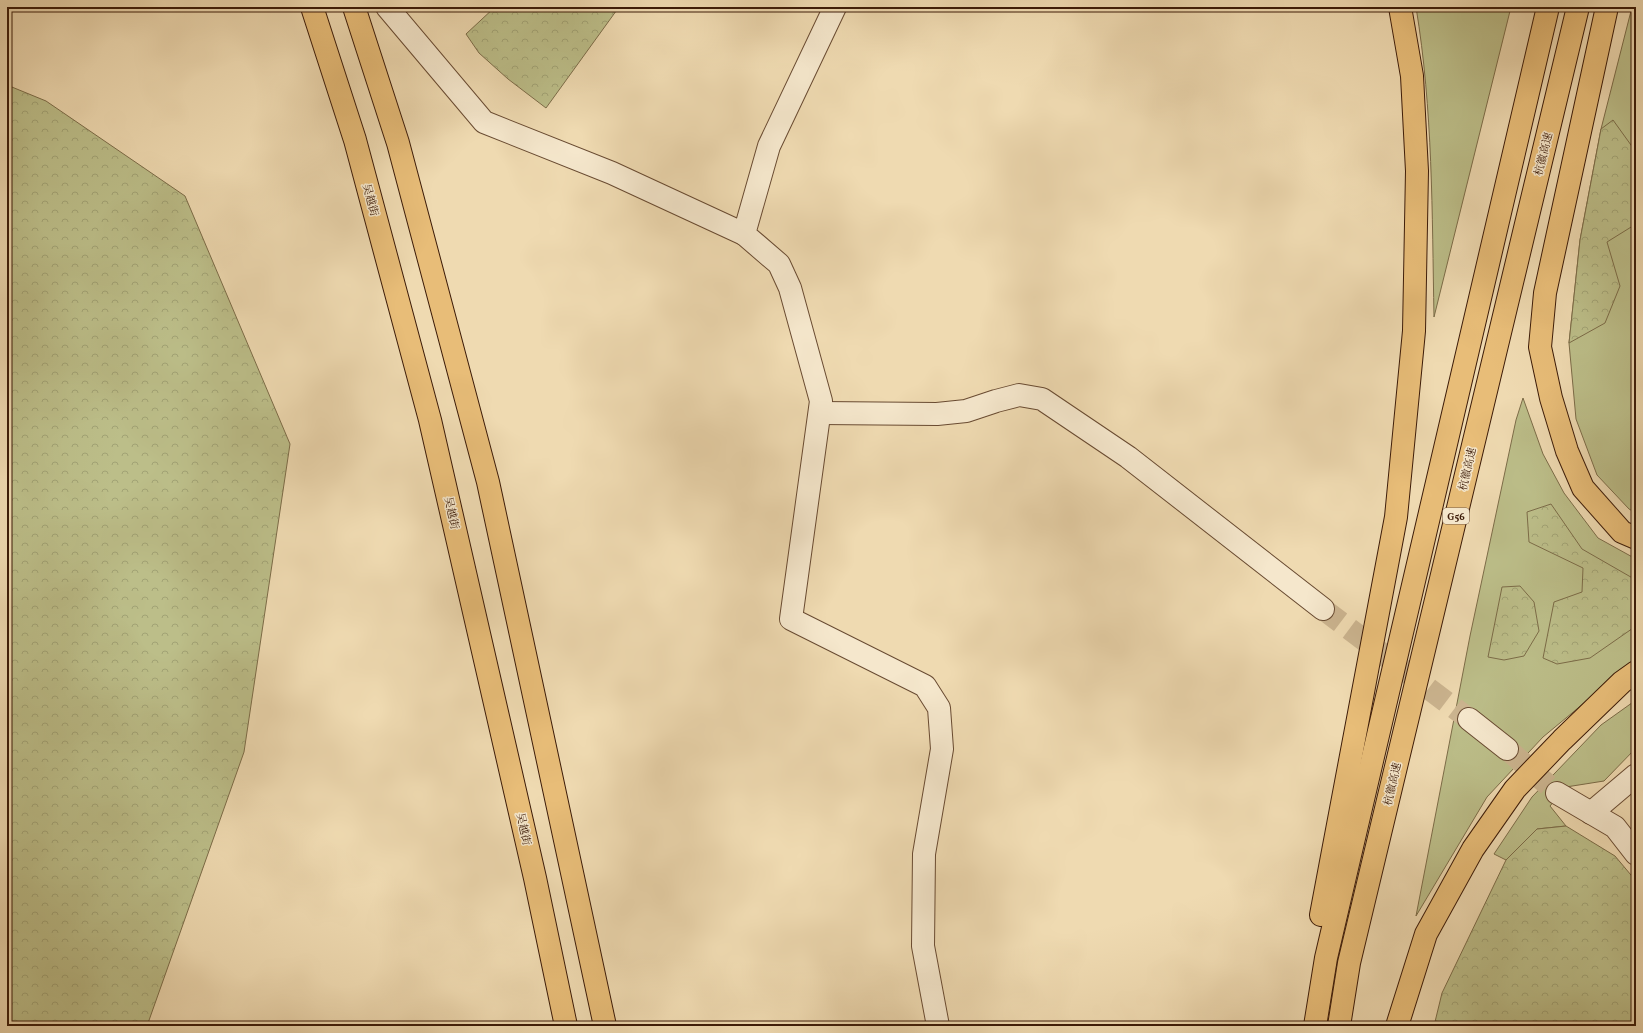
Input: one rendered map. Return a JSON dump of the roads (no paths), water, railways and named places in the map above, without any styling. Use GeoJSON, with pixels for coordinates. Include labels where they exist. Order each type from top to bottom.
{"type":"FeatureCollection","features":[{"type":"Feature","properties":{"kind":"highway","name":"吴越街"},"geometry":{"type":"LineString","coordinates":[[312,7],[355,140],[430,420],[533,870],[566,1026]]}},
{"type":"Feature","properties":{"kind":"highway"},"geometry":{"type":"LineString","coordinates":[[354,7],[398,143],[488,482],[605,1026]]}},
{"type":"Feature","properties":{"kind":"highway"},"geometry":{"type":"LineString","coordinates":[[1301,1026],[1396,517],[1414,331],[1417,171],[1412,76],[1400,7]]}},
{"type":"Feature","properties":{"kind":"highway","name":"G56"},"geometry":{"type":"LineString","coordinates":[[1314,1026],[1326,958],[1548,7]]}},
{"type":"Feature","properties":{"kind":"highway","name":"杭徽高速"},"geometry":{"type":"LineString","coordinates":[[1339,1026],[1351,955],[1578,7]]}},
{"type":"Feature","properties":{"kind":"highway"},"geometry":{"type":"LineString","coordinates":[[1607,7],[1545,293],[1540,347],[1551,398],[1566,451],[1583,488],[1622,532],[1636,538]]}},
{"type":"Feature","properties":{"kind":"highway"},"geometry":{"type":"LineString","coordinates":[[1396,1026],[1426,934],[1473,849],[1515,789],[1611,692],[1636,672]]}},
{"type":"Feature","properties":{"kind":"street"},"geometry":{"type":"LineString","coordinates":[[387,7],[484,122],[612,173],[744,234],[779,264],[790,288],[821,401],[791,619],[925,686],[939,708],[942,749],[924,854],[923,938],[938,1026]]}},
{"type":"Feature","properties":{"kind":"street"},"geometry":{"type":"LineString","coordinates":[[744,234],[770,146],[836,7]]}},
{"type":"Feature","properties":{"kind":"street"},"geometry":{"type":"LineString","coordinates":[[820,413],[937,414],[966,411],[1020,395],[1042,399],[1128,457],[1323,609]]}},
{"type":"Feature","properties":{"kind":"street"},"geometry":{"type":"LineString","coordinates":[[1469,719],[1507,749]]}},
{"type":"Feature","properties":{"kind":"street"},"geometry":{"type":"LineString","coordinates":[[1591,813],[1636,776]]}},
{"type":"Feature","properties":{"kind":"street"},"geometry":{"type":"LineString","coordinates":[[1557,793],[1615,827],[1636,854]]}},
{"type":"Feature","properties":{"kind":"tunnel"},"geometry":{"type":"LineString","coordinates":[[1323,609],[1469,719]]}},
{"type":"Feature","properties":{"kind":"tunnel"},"geometry":{"type":"LineString","coordinates":[[1507,749],[1557,793]]}}]}
